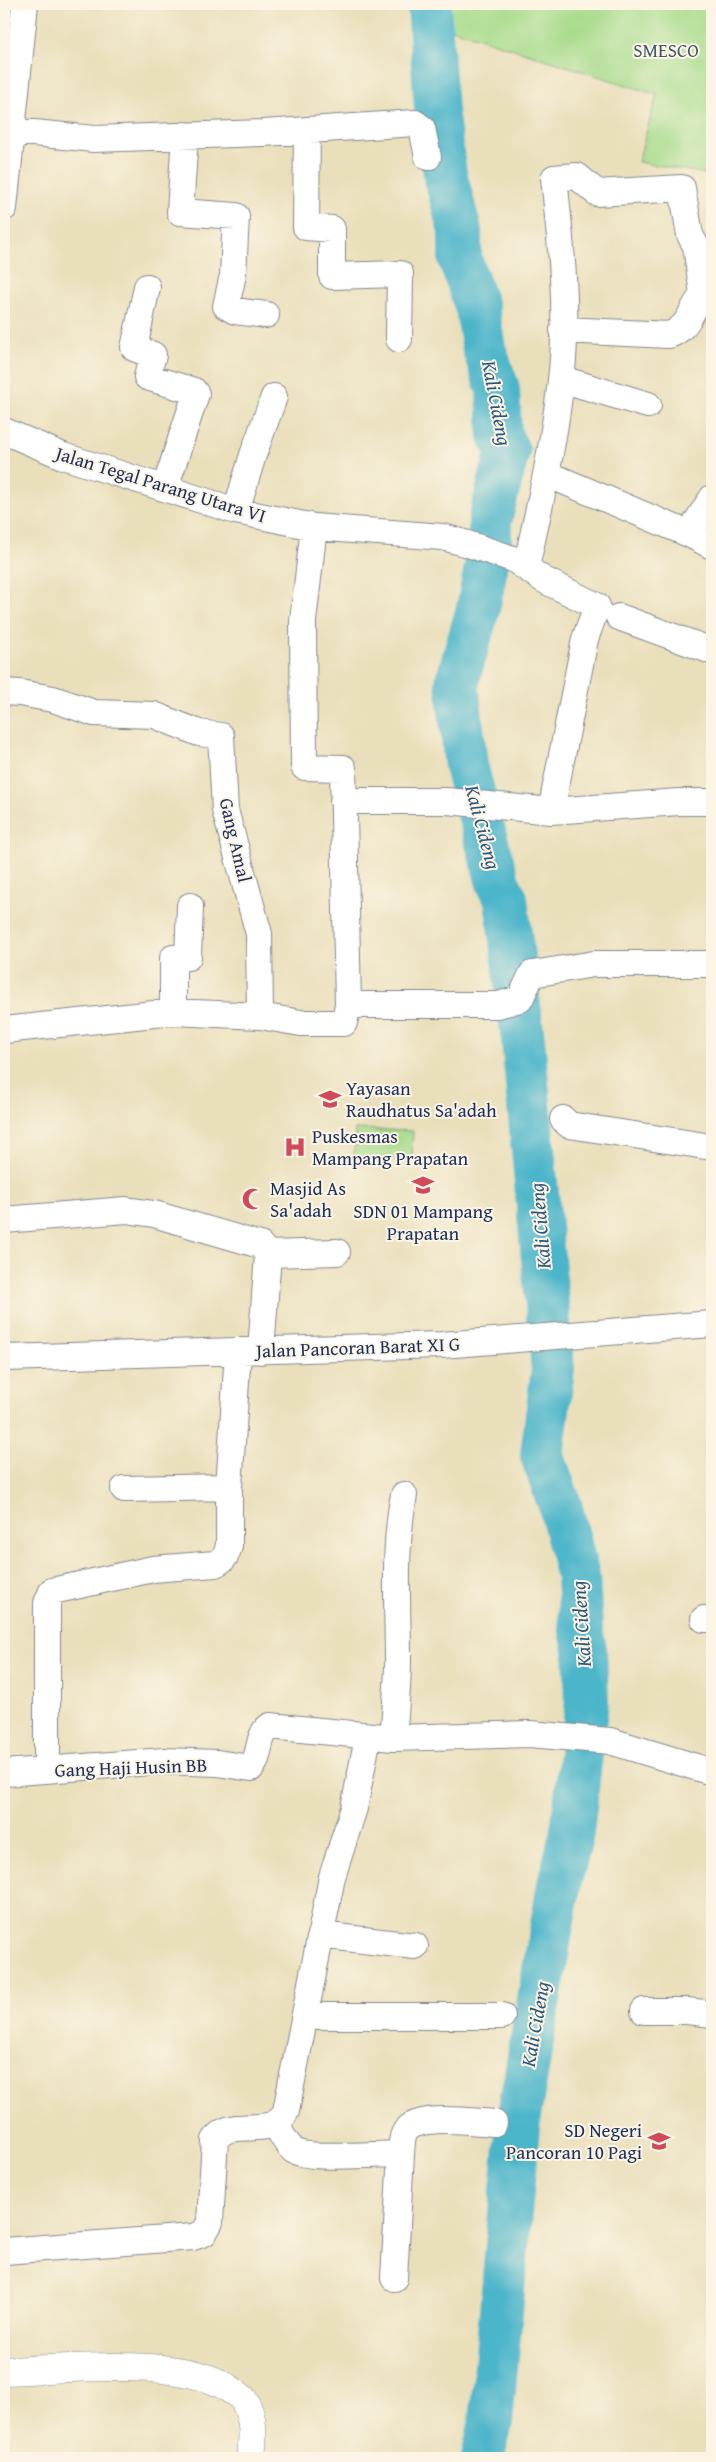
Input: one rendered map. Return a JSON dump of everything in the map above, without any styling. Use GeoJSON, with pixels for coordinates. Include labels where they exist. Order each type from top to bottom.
{"type":"FeatureCollection","features":[{"type":"Feature","properties":{"kind":"street"},"geometry":{"type":"LineString","coordinates":[[4,208],[8,130],[25,4]]}},
{"type":"Feature","properties":{"kind":"street"},"geometry":{"type":"LineString","coordinates":[[8,130],[94,139],[307,130],[415,123],[422,128],[428,157]]}},
{"type":"Feature","properties":{"kind":"street"},"geometry":{"type":"LineString","coordinates":[[307,130],[306,227],[332,229],[332,276],[400,274],[399,339]]}},
{"type":"Feature","properties":{"kind":"street"},"geometry":{"type":"LineString","coordinates":[[185,135],[180,212],[236,216],[233,275],[226,306],[235,311],[266,315]]}},
{"type":"Feature","properties":{"kind":"street"},"geometry":{"type":"LineString","coordinates":[[519,563],[547,474],[561,379],[563,262],[554,178],[578,176],[597,193],[682,188],[690,235],[696,246],[708,292],[686,325],[678,332],[669,335],[563,330]]}},
{"type":"Feature","properties":{"kind":"street"},"geometry":{"type":"LineString","coordinates":[[147,287],[134,348],[153,355],[148,377],[194,391],[196,394],[165,488]]}},
{"type":"Feature","properties":{"kind":"street"},"geometry":{"type":"LineString","coordinates":[[561,379],[648,405]]}},
{"type":"Feature","properties":{"kind":"street"},"geometry":{"type":"LineString","coordinates":[[236,511],[253,455],[274,397]]}},
{"type":"Feature","properties":{"kind":"street","name":"Jalan Tegal Parang Utara VI"},"geometry":{"type":"LineString","coordinates":[[4,430],[63,456],[236,511],[314,527],[443,537],[468,544],[519,563],[544,580],[608,611],[712,651]]}},
{"type":"Feature","properties":{"kind":"street"},"geometry":{"type":"LineString","coordinates":[[547,474],[689,534],[712,546]]}},
{"type":"Feature","properties":{"kind":"street"},"geometry":{"type":"LineString","coordinates":[[689,534],[712,498]]}},
{"type":"Feature","properties":{"kind":"street"},"geometry":{"type":"LineString","coordinates":[[4,1030],[174,1012],[260,1016],[301,1023],[344,1023],[348,1005],[343,768],[304,767],[303,621],[314,527]]}},
{"type":"Feature","properties":{"kind":"street"},"geometry":{"type":"LineString","coordinates":[[551,811],[585,639],[608,611]]}},
{"type":"Feature","properties":{"kind":"street","name":"Gang Amal"},"geometry":{"type":"LineString","coordinates":[[4,692],[20,693],[53,700],[94,713],[154,715],[199,733],[220,736],[225,810],[259,934],[260,1016]]}},
{"type":"Feature","properties":{"kind":"street"},"geometry":{"type":"LineString","coordinates":[[343,801],[447,801],[551,811],[679,802],[712,802]]}},
{"type":"Feature","properties":{"kind":"street"},"geometry":{"type":"LineString","coordinates":[[174,1012],[173,958],[188,957],[190,906]]}},
{"type":"Feature","properties":{"kind":"street"},"geometry":{"type":"LineString","coordinates":[[348,1005],[509,1002],[532,974],[594,964],[712,964]]}},
{"type":"Feature","properties":{"kind":"street"},"geometry":{"type":"LineString","coordinates":[[563,1119],[570,1125],[712,1148]]}},
{"type":"Feature","properties":{"kind":"street"},"geometry":{"type":"LineString","coordinates":[[4,1220],[114,1210],[148,1213],[260,1245],[268,1254]]}},
{"type":"Feature","properties":{"kind":"street"},"geometry":{"type":"LineString","coordinates":[[268,1254],[337,1252]]}},
{"type":"Feature","properties":{"kind":"street"},"geometry":{"type":"LineString","coordinates":[[47,1770],[48,1596],[52,1591],[153,1569],[215,1564],[223,1560],[228,1546],[228,1487],[268,1254]]}},
{"type":"Feature","properties":{"kind":"street","name":"Jalan Pancoran Barat XI G"},"geometry":{"type":"LineString","coordinates":[[4,1358],[512,1341],[574,1334],[712,1324]]}},
{"type":"Feature","properties":{"kind":"street"},"geometry":{"type":"LineString","coordinates":[[124,1489],[228,1487]]}},
{"type":"Feature","properties":{"kind":"street"},"geometry":{"type":"LineString","coordinates":[[4,2252],[193,2237],[204,2233],[210,2222],[215,2140],[218,2134],[225,2130],[266,2127],[276,2124],[286,2111],[332,1877],[354,1808],[381,1737],[398,1662],[397,1565],[400,1515],[404,1495]]}},
{"type":"Feature","properties":{"kind":"street","name":"Gang Haji Husin BB"},"geometry":{"type":"LineString","coordinates":[[4,1773],[164,1762],[217,1764],[251,1768],[256,1761],[264,1731],[270,1726],[381,1737],[530,1734],[610,1741],[712,1772]]}},
{"type":"Feature","properties":{"kind":"street"},"geometry":{"type":"LineString","coordinates":[[320,1935],[415,1946]]}},
{"type":"Feature","properties":{"kind":"street"},"geometry":{"type":"LineString","coordinates":[[644,2011],[687,2011],[712,2014]]}},
{"type":"Feature","properties":{"kind":"street"},"geometry":{"type":"LineString","coordinates":[[305,2016],[502,2016]]}},
{"type":"Feature","properties":{"kind":"street"},"geometry":{"type":"LineString","coordinates":[[394,2278],[404,2132],[414,2123],[429,2120],[494,2123]]}},
{"type":"Feature","properties":{"kind":"street"},"geometry":{"type":"LineString","coordinates":[[276,2124],[286,2142],[294,2151],[304,2154],[401,2154]]}},
{"type":"Feature","properties":{"kind":"street"},"geometry":{"type":"LineString","coordinates":[[4,2372],[144,2368],[186,2372],[219,2382],[243,2399],[254,2429],[251,2458]]}},
{"type":"Feature","properties":{"kind":"green space","name":"SMESCO"},"geometry":{"type":"Polygon","coordinates":[[[442,4],[712,4],[712,175],[638,162],[657,95],[439,25],[442,4]]]}},
{"type":"Feature","properties":{"kind":"green space"},"geometry":{"type":"Polygon","coordinates":[[[355,1129],[413,1131],[412,1159],[354,1158],[355,1129]]]}},
{"type":"Feature","properties":{"kind":"waterway","name":"Kali Cideng"},"geometry":{"type":"LineString","coordinates":[[429,4],[436,110],[445,174],[460,231],[460,259],[477,308],[484,349],[498,389],[500,436],[508,451],[490,520],[490,546],[478,609],[457,682],[466,766],[498,883],[506,899],[523,1040],[553,1369],[542,1455],[560,1505],[578,1576],[581,1630],[585,1650],[587,1701],[572,1832],[559,1885],[519,2115],[491,2421],[483,2458]]}},
{"type":"Feature","properties":{"kind":"place","name":"Yayasan Raudhatus Sa'adah"},"geometry":{"type":"Point","coordinates":[330,1099]}},
{"type":"Feature","properties":{"kind":"place","name":"Puskesmas Mampang Prapatan"},"geometry":{"type":"Point","coordinates":[295,1147]}},
{"type":"Feature","properties":{"kind":"place","name":"SDN 01 Mampang Prapatan"},"geometry":{"type":"Point","coordinates":[423,1185]}},
{"type":"Feature","properties":{"kind":"place","name":"Masjid As Sa'adah"},"geometry":{"type":"Point","coordinates":[253,1199]}},
{"type":"Feature","properties":{"kind":"place","name":"SD Negeri Pancoran 10 Pagi"},"geometry":{"type":"Point","coordinates":[659,2141]}}]}
